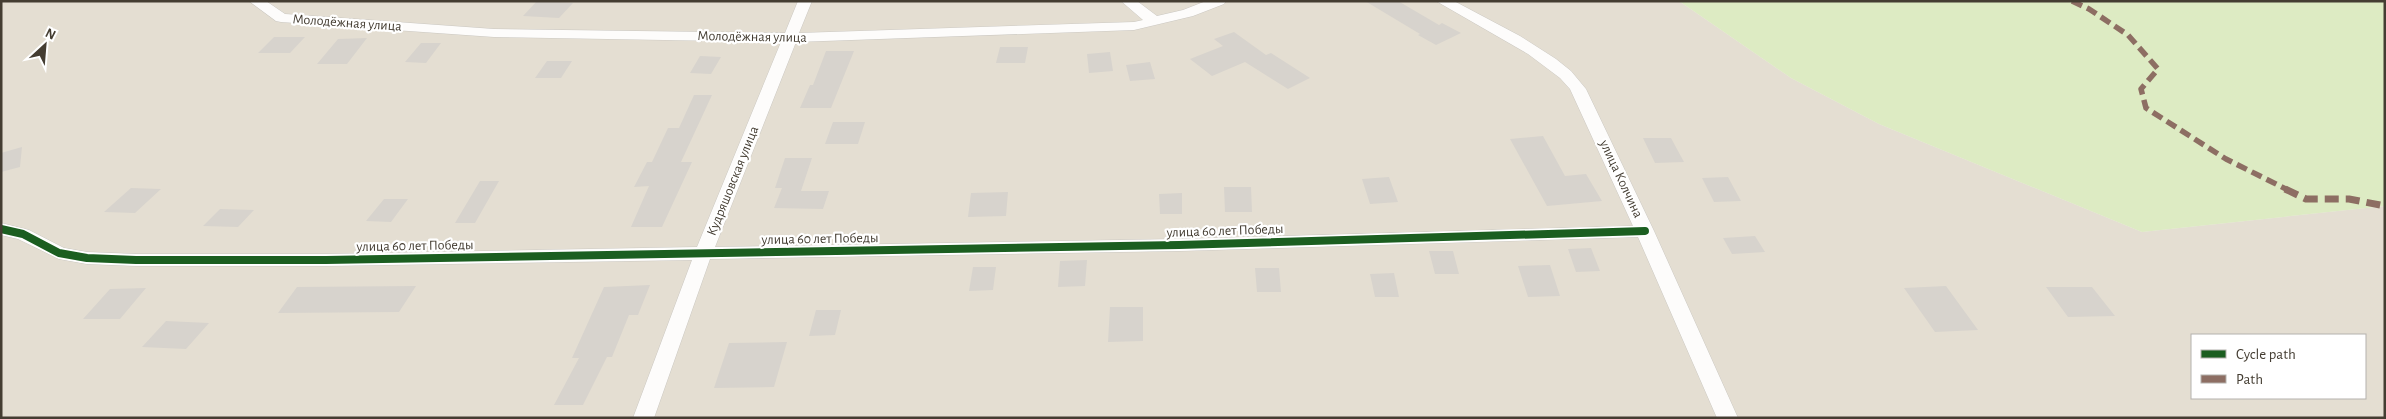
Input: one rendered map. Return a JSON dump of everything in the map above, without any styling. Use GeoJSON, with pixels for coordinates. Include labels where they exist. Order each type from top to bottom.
{"type":"FeatureCollection","features":[{"type":"Feature","properties":{"kind":"street","name":"Молодёжная улица"},"geometry":{"type":"LineString","coordinates":[[256,1],[281,18],[494,33],[792,38],[1092,29],[1134,26],[1156,22],[1219,1]]}},
{"type":"Feature","properties":{"kind":"street","name":"Кудряшовская улица"},"geometry":{"type":"LineString","coordinates":[[643,418],[703,254],[792,38],[805,1]]}},
{"type":"Feature","properties":{"kind":"street"},"geometry":{"type":"LineString","coordinates":[[1128,1],[1156,22]]}},
{"type":"Feature","properties":{"kind":"street","name":"улица Колчина"},"geometry":{"type":"LineString","coordinates":[[1443,1],[1561,70],[1576,86],[1591,113],[1728,418]]}},
{"type":"Feature","properties":{"kind":"street","name":"улица 60 лет Победы"},"geometry":{"type":"LineString","coordinates":[[1,228],[24,234],[59,253],[87,258],[136,260],[326,260],[1179,245],[1645,231]]}},
{"type":"Feature","properties":{"kind":"shaded area"},"geometry":{"type":"Polygon","coordinates":[[[1,1],[1679,1],[1791,78],[1879,124],[2142,232],[2385,206],[2385,418],[1,418],[1,1]]]}},
{"type":"Feature","properties":{"kind":"green space"},"geometry":{"type":"Polygon","coordinates":[[[1679,1],[2385,1],[2385,206],[2142,232],[1879,124],[1791,78],[1679,1]]]}},
{"type":"Feature","properties":{"kind":"building"},"geometry":{"type":"Polygon","coordinates":[[[537,1],[573,3],[559,18],[523,16],[537,1]]]}},
{"type":"Feature","properties":{"kind":"building"},"geometry":{"type":"Polygon","coordinates":[[[1365,1],[1398,1],[1439,25],[1442,23],[1461,33],[1436,45],[1365,1]]]}},
{"type":"Feature","properties":{"kind":"building"},"geometry":{"type":"Polygon","coordinates":[[[1234,32],[1266,55],[1271,53],[1310,78],[1288,89],[1245,62],[1212,76],[1190,59],[1223,46],[1214,39],[1234,32]]]}},
{"type":"Feature","properties":{"kind":"building"},"geometry":{"type":"Polygon","coordinates":[[[274,37],[305,37],[290,53],[258,53],[274,37]]]}},
{"type":"Feature","properties":{"kind":"building"},"geometry":{"type":"Polygon","coordinates":[[[367,38],[347,64],[317,64],[338,39],[367,38]]]}},
{"type":"Feature","properties":{"kind":"building"},"geometry":{"type":"Polygon","coordinates":[[[421,43],[441,43],[426,63],[405,62],[421,43]]]}},
{"type":"Feature","properties":{"kind":"building"},"geometry":{"type":"Polygon","coordinates":[[[1000,47],[1028,47],[1025,63],[996,63],[1000,47]]]}},
{"type":"Feature","properties":{"kind":"building"},"geometry":{"type":"Polygon","coordinates":[[[826,51],[854,51],[831,108],[800,108],[810,85],[813,85],[826,51]]]}},
{"type":"Feature","properties":{"kind":"building"},"geometry":{"type":"Polygon","coordinates":[[[1110,52],[1113,71],[1089,73],[1087,54],[1110,52]]]}},
{"type":"Feature","properties":{"kind":"building"},"geometry":{"type":"Polygon","coordinates":[[[700,56],[721,57],[711,74],[690,73],[700,56]]]}},
{"type":"Feature","properties":{"kind":"building"},"geometry":{"type":"Polygon","coordinates":[[[547,61],[572,61],[561,78],[535,78],[547,61]]]}},
{"type":"Feature","properties":{"kind":"building"},"geometry":{"type":"Polygon","coordinates":[[[1150,62],[1155,79],[1130,81],[1126,65],[1150,62]]]}},
{"type":"Feature","properties":{"kind":"building"},"geometry":{"type":"Polygon","coordinates":[[[694,95],[712,95],[681,162],[692,162],[662,227],[631,227],[649,186],[634,187],[647,162],[652,162],[668,128],[679,128],[694,95]]]}},
{"type":"Feature","properties":{"kind":"building"},"geometry":{"type":"Polygon","coordinates":[[[833,122],[865,122],[858,144],[825,144],[833,122]]]}},
{"type":"Feature","properties":{"kind":"building"},"geometry":{"type":"Polygon","coordinates":[[[1543,136],[1565,176],[1586,174],[1602,201],[1547,206],[1510,139],[1543,136]]]}},
{"type":"Feature","properties":{"kind":"building"},"geometry":{"type":"Polygon","coordinates":[[[1643,138],[1671,138],[1684,162],[1655,163],[1643,138]]]}},
{"type":"Feature","properties":{"kind":"building"},"geometry":{"type":"Polygon","coordinates":[[[22,147],[20,167],[1,172],[1,153],[22,147]]]}},
{"type":"Feature","properties":{"kind":"building"},"geometry":{"type":"Polygon","coordinates":[[[785,158],[812,158],[801,191],[829,191],[823,209],[774,208],[782,188],[775,188],[785,158]]]}},
{"type":"Feature","properties":{"kind":"building"},"geometry":{"type":"Polygon","coordinates":[[[1389,177],[1398,202],[1370,204],[1362,179],[1389,177]]]}},
{"type":"Feature","properties":{"kind":"building"},"geometry":{"type":"Polygon","coordinates":[[[1728,177],[1741,201],[1714,202],[1702,178],[1728,177]]]}},
{"type":"Feature","properties":{"kind":"building"},"geometry":{"type":"Polygon","coordinates":[[[480,181],[499,181],[475,223],[455,223],[480,181]]]}},
{"type":"Feature","properties":{"kind":"building"},"geometry":{"type":"Polygon","coordinates":[[[1224,187],[1251,187],[1252,212],[1225,212],[1224,187]]]}},
{"type":"Feature","properties":{"kind":"building"},"geometry":{"type":"Polygon","coordinates":[[[131,188],[161,189],[135,213],[104,212],[131,188]]]}},
{"type":"Feature","properties":{"kind":"building"},"geometry":{"type":"Polygon","coordinates":[[[1008,192],[1006,216],[968,217],[971,193],[1008,192]]]}},
{"type":"Feature","properties":{"kind":"building"},"geometry":{"type":"Polygon","coordinates":[[[1182,193],[1182,214],[1160,214],[1159,194],[1182,193]]]}},
{"type":"Feature","properties":{"kind":"building"},"geometry":{"type":"Polygon","coordinates":[[[384,199],[408,199],[391,222],[366,221],[384,199]]]}},
{"type":"Feature","properties":{"kind":"building"},"geometry":{"type":"Polygon","coordinates":[[[220,209],[254,210],[238,227],[203,226],[220,209]]]}},
{"type":"Feature","properties":{"kind":"building"},"geometry":{"type":"Polygon","coordinates":[[[1755,236],[1765,252],[1732,254],[1723,238],[1755,236]]]}},
{"type":"Feature","properties":{"kind":"building"},"geometry":{"type":"Polygon","coordinates":[[[1591,248],[1600,271],[1576,272],[1568,249],[1591,248]]]}},
{"type":"Feature","properties":{"kind":"building"},"geometry":{"type":"Polygon","coordinates":[[[1429,251],[1453,251],[1459,274],[1435,274],[1429,251]]]}},
{"type":"Feature","properties":{"kind":"building"},"geometry":{"type":"Polygon","coordinates":[[[1087,260],[1085,286],[1058,287],[1060,261],[1087,260]]]}},
{"type":"Feature","properties":{"kind":"building"},"geometry":{"type":"Polygon","coordinates":[[[1550,265],[1560,296],[1528,297],[1518,266],[1550,265]]]}},
{"type":"Feature","properties":{"kind":"building"},"geometry":{"type":"Polygon","coordinates":[[[973,267],[996,267],[993,290],[969,291],[973,267]]]}},
{"type":"Feature","properties":{"kind":"building"},"geometry":{"type":"Polygon","coordinates":[[[1255,268],[1279,268],[1281,292],[1257,292],[1255,268]]]}},
{"type":"Feature","properties":{"kind":"building"},"geometry":{"type":"Polygon","coordinates":[[[1394,273],[1399,297],[1375,297],[1370,274],[1394,273]]]}},
{"type":"Feature","properties":{"kind":"building"},"geometry":{"type":"Polygon","coordinates":[[[650,285],[638,315],[629,315],[612,357],[607,357],[583,405],[554,405],[579,358],[572,358],[604,287],[650,285]]]}},
{"type":"Feature","properties":{"kind":"building"},"geometry":{"type":"Polygon","coordinates":[[[416,286],[399,312],[278,313],[297,287],[416,286]]]}},
{"type":"Feature","properties":{"kind":"building"},"geometry":{"type":"Polygon","coordinates":[[[1946,286],[1978,330],[1935,332],[1904,288],[1946,286]]]}},
{"type":"Feature","properties":{"kind":"building"},"geometry":{"type":"Polygon","coordinates":[[[2046,287],[2092,287],[2115,316],[2068,317],[2046,287]]]}},
{"type":"Feature","properties":{"kind":"building"},"geometry":{"type":"Polygon","coordinates":[[[146,288],[120,319],[83,319],[110,289],[146,288]]]}},
{"type":"Feature","properties":{"kind":"building"},"geometry":{"type":"Polygon","coordinates":[[[1110,307],[1143,307],[1143,341],[1108,342],[1110,307]]]}},
{"type":"Feature","properties":{"kind":"building"},"geometry":{"type":"Polygon","coordinates":[[[816,310],[841,310],[835,335],[809,336],[816,310]]]}},
{"type":"Feature","properties":{"kind":"building"},"geometry":{"type":"Polygon","coordinates":[[[166,321],[209,323],[186,349],[142,347],[166,321]]]}},
{"type":"Feature","properties":{"kind":"building"},"geometry":{"type":"Polygon","coordinates":[[[787,342],[774,387],[714,388],[729,343],[787,342]]]}},
{"type":"Feature","properties":{"kind":"marked path"},"geometry":{"type":"LineString","coordinates":[[2072,1],[2089,9],[2128,35],[2158,69],[2141,89],[2146,108],[2226,159],[2306,199],[2349,199],[2385,206]]}},
{"type":"Feature","properties":{"kind":"cycle path"},"geometry":{"type":"LineString","coordinates":[[1,229],[23,234],[59,253],[87,258],[136,260],[326,260],[1179,245],[1645,231]]}}]}
